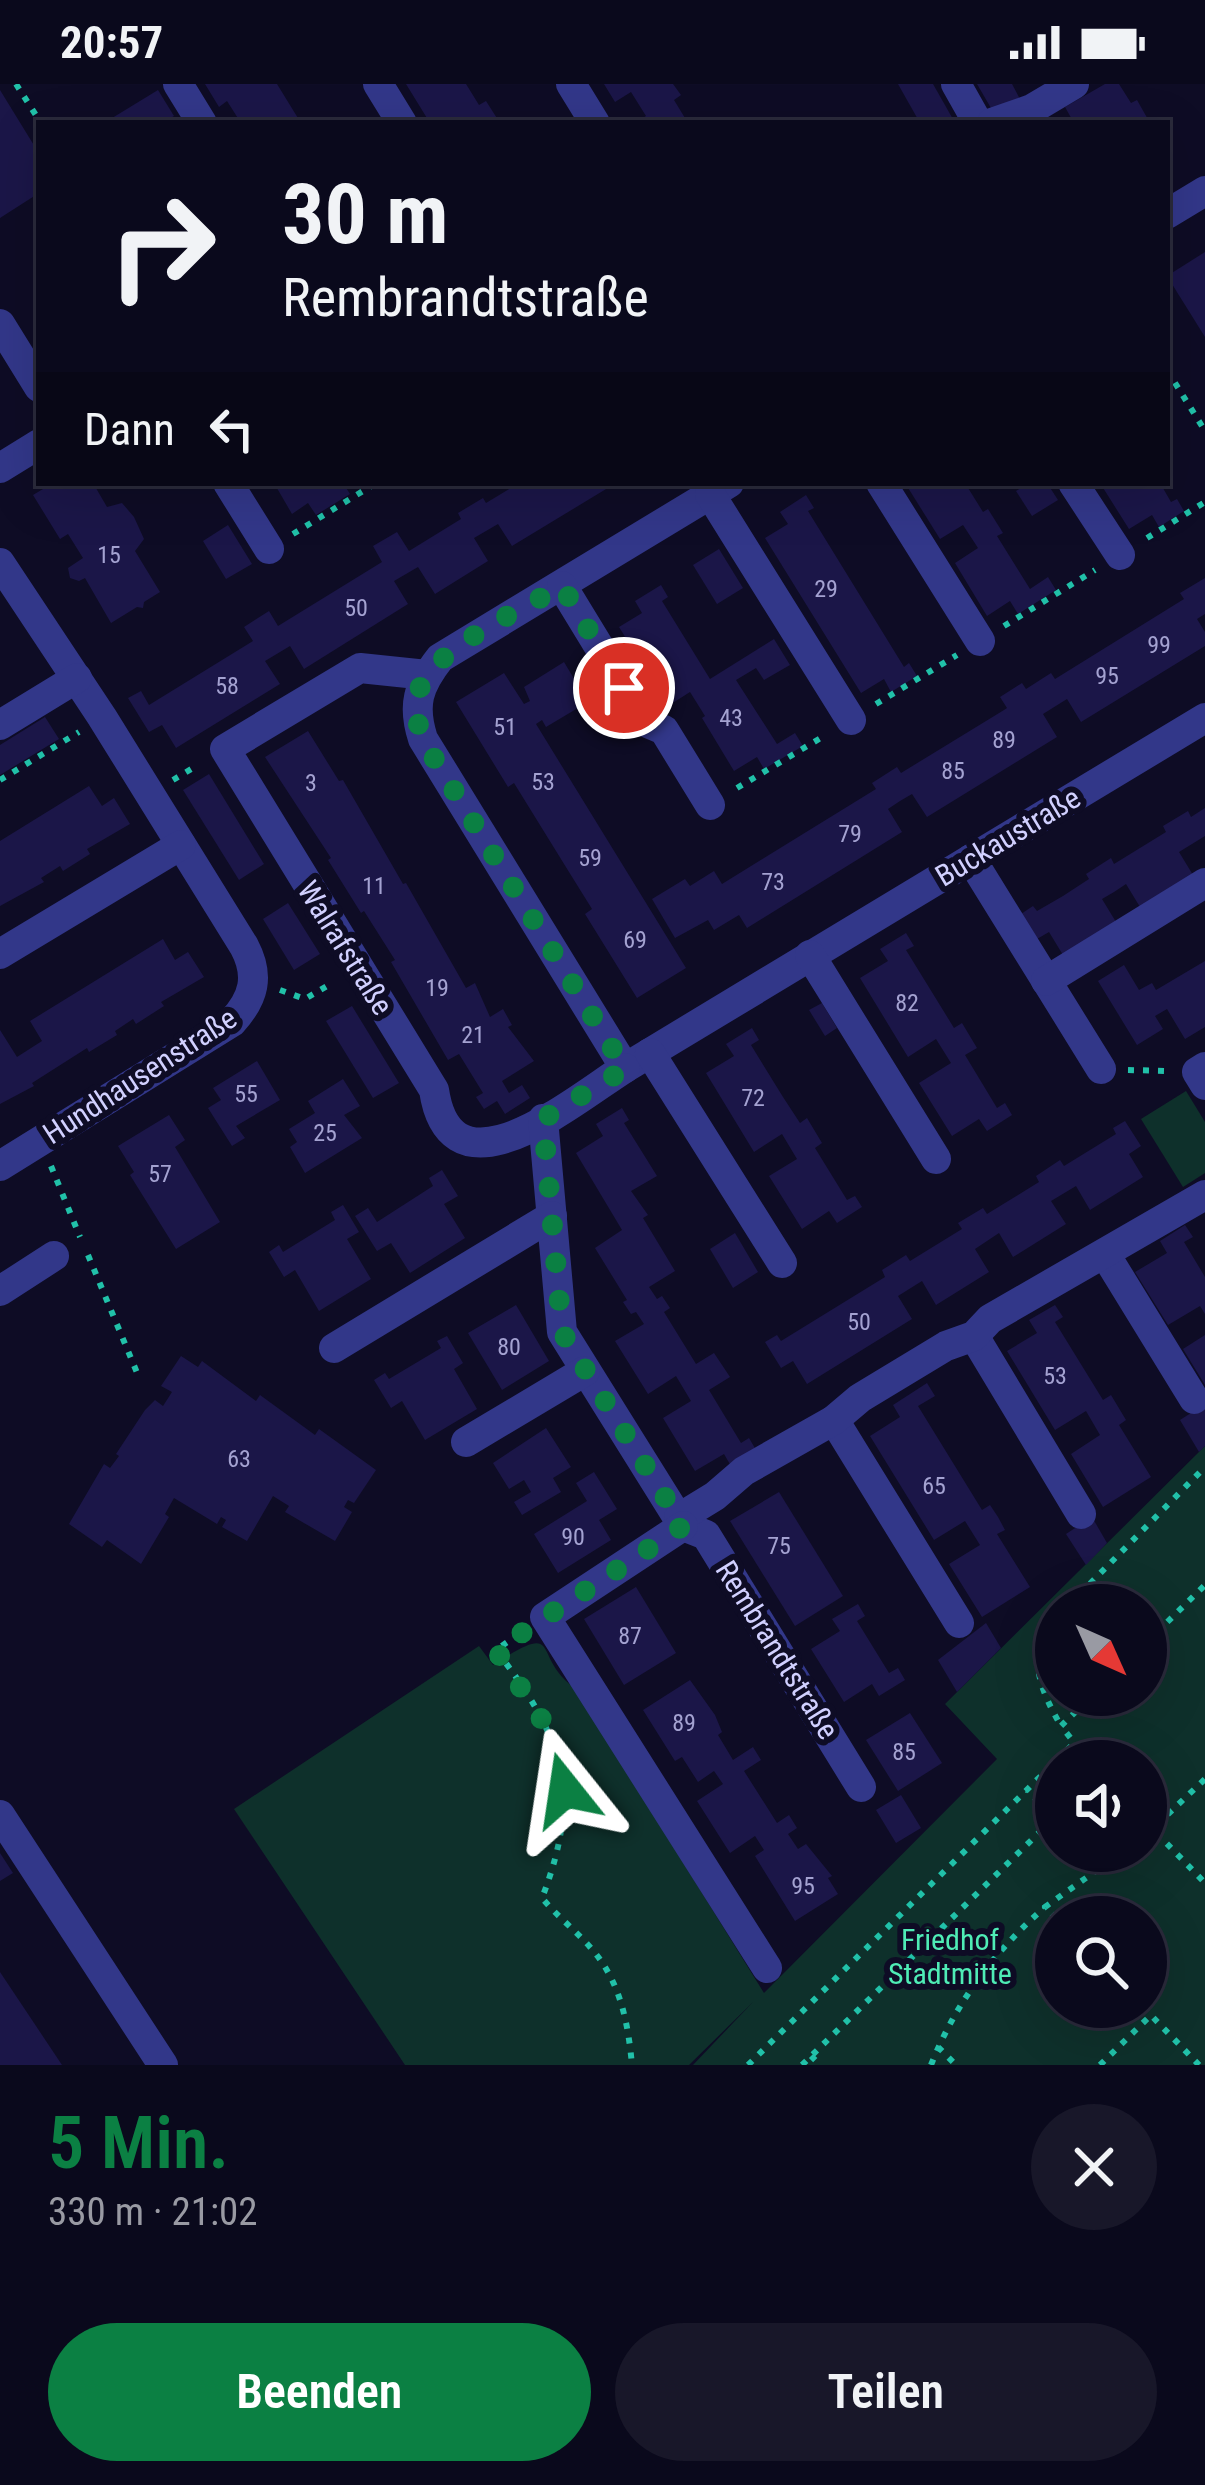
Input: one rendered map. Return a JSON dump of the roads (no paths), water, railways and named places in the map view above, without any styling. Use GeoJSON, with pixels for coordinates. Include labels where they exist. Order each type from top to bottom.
{"type":"FeatureCollection","features":[{"type":"Feature","properties":{"kind":"street"},"geometry":{"type":"LineString","coordinates":[[178,84],[200,120]]}},
{"type":"Feature","properties":{"kind":"street"},"geometry":{"type":"LineString","coordinates":[[378,84],[400,120]]}},
{"type":"Feature","properties":{"kind":"street"},"geometry":{"type":"LineString","coordinates":[[956,84],[976,120]]}},
{"type":"Feature","properties":{"kind":"street"},"geometry":{"type":"LineString","coordinates":[[1001,120],[1032,109],[1073,84]]}},
{"type":"Feature","properties":{"kind":"street"},"geometry":{"type":"LineString","coordinates":[[1170,212],[1205,190]]}},
{"type":"Feature","properties":{"kind":"street"},"geometry":{"type":"LineString","coordinates":[[0,325],[36,382]]}},
{"type":"Feature","properties":{"kind":"street"},"geometry":{"type":"LineString","coordinates":[[0,468],[36,446]]}},
{"type":"Feature","properties":{"kind":"street"},"geometry":{"type":"LineString","coordinates":[[230,486],[269,549]]}},
{"type":"Feature","properties":{"kind":"street"},"geometry":{"type":"LineString","coordinates":[[883,486],[980,640]]}},
{"type":"Feature","properties":{"kind":"street"},"geometry":{"type":"LineString","coordinates":[[1075,486],[1120,555]]}},
{"type":"Feature","properties":{"kind":"street"},"geometry":{"type":"LineString","coordinates":[[782,1263],[637,1061],[423,740],[416,695],[440,658],[720,489],[851,720]]}},
{"type":"Feature","properties":{"kind":"street","name":"Hundhausenstraße"},"geometry":{"type":"LineString","coordinates":[[0,563],[244,946],[254,981],[246,1007],[232,1022],[0,1166]]}},
{"type":"Feature","properties":{"kind":"street"},"geometry":{"type":"LineString","coordinates":[[562,586],[645,722],[664,730],[710,805]]}},
{"type":"Feature","properties":{"kind":"street","name":"Walrafstraße"},"geometry":{"type":"LineString","coordinates":[[427,675],[360,668],[225,749],[434,1090],[437,1111],[450,1132],[466,1142],[487,1144],[508,1139],[543,1119]]}},
{"type":"Feature","properties":{"kind":"street"},"geometry":{"type":"LineString","coordinates":[[0,725],[76,678]]}},
{"type":"Feature","properties":{"kind":"street","name":"Buckaustraße"},"geometry":{"type":"LineString","coordinates":[[637,1061],[1205,718]]}},
{"type":"Feature","properties":{"kind":"street"},"geometry":{"type":"LineString","coordinates":[[0,954],[181,845]]}},
{"type":"Feature","properties":{"kind":"street"},"geometry":{"type":"LineString","coordinates":[[971,859],[1102,1070]]}},
{"type":"Feature","properties":{"kind":"street"},"geometry":{"type":"LineString","coordinates":[[1046,981],[1205,883]]}},
{"type":"Feature","properties":{"kind":"street"},"geometry":{"type":"LineString","coordinates":[[810,956],[936,1159]]}},
{"type":"Feature","properties":{"kind":"street"},"geometry":{"type":"LineString","coordinates":[[543,1119],[637,1061]]}},
{"type":"Feature","properties":{"kind":"street","name":"Rembrandtstraße"},"geometry":{"type":"LineString","coordinates":[[543,1119],[562,1332],[681,1522],[706,1535],[861,1787]]}},
{"type":"Feature","properties":{"kind":"street"},"geometry":{"type":"LineString","coordinates":[[767,1968],[544,1617],[681,1522],[744,1471],[834,1420],[860,1398],[928,1357],[974,1336],[990,1319],[1085,1261],[1205,1195]]}},
{"type":"Feature","properties":{"kind":"street"},"geometry":{"type":"LineString","coordinates":[[334,1348],[552,1216]]}},
{"type":"Feature","properties":{"kind":"street"},"geometry":{"type":"LineString","coordinates":[[1105,1254],[1194,1399]]}},
{"type":"Feature","properties":{"kind":"street"},"geometry":{"type":"LineString","coordinates":[[0,1291],[54,1256]]}},
{"type":"Feature","properties":{"kind":"street"},"geometry":{"type":"LineString","coordinates":[[974,1336],[1081,1514]]}},
{"type":"Feature","properties":{"kind":"street"},"geometry":{"type":"LineString","coordinates":[[466,1442],[585,1371]]}},
{"type":"Feature","properties":{"kind":"street"},"geometry":{"type":"LineString","coordinates":[[834,1420],[959,1623]]}},
{"type":"Feature","properties":{"kind":"street"},"geometry":{"type":"LineString","coordinates":[[0,1814],[163,2065]]}},
{"type":"Feature","properties":{"kind":"park label","name":"Friedhof Stadtmitte"},"geometry":{"type":"Point","coordinates":[950,1957]}}]}
